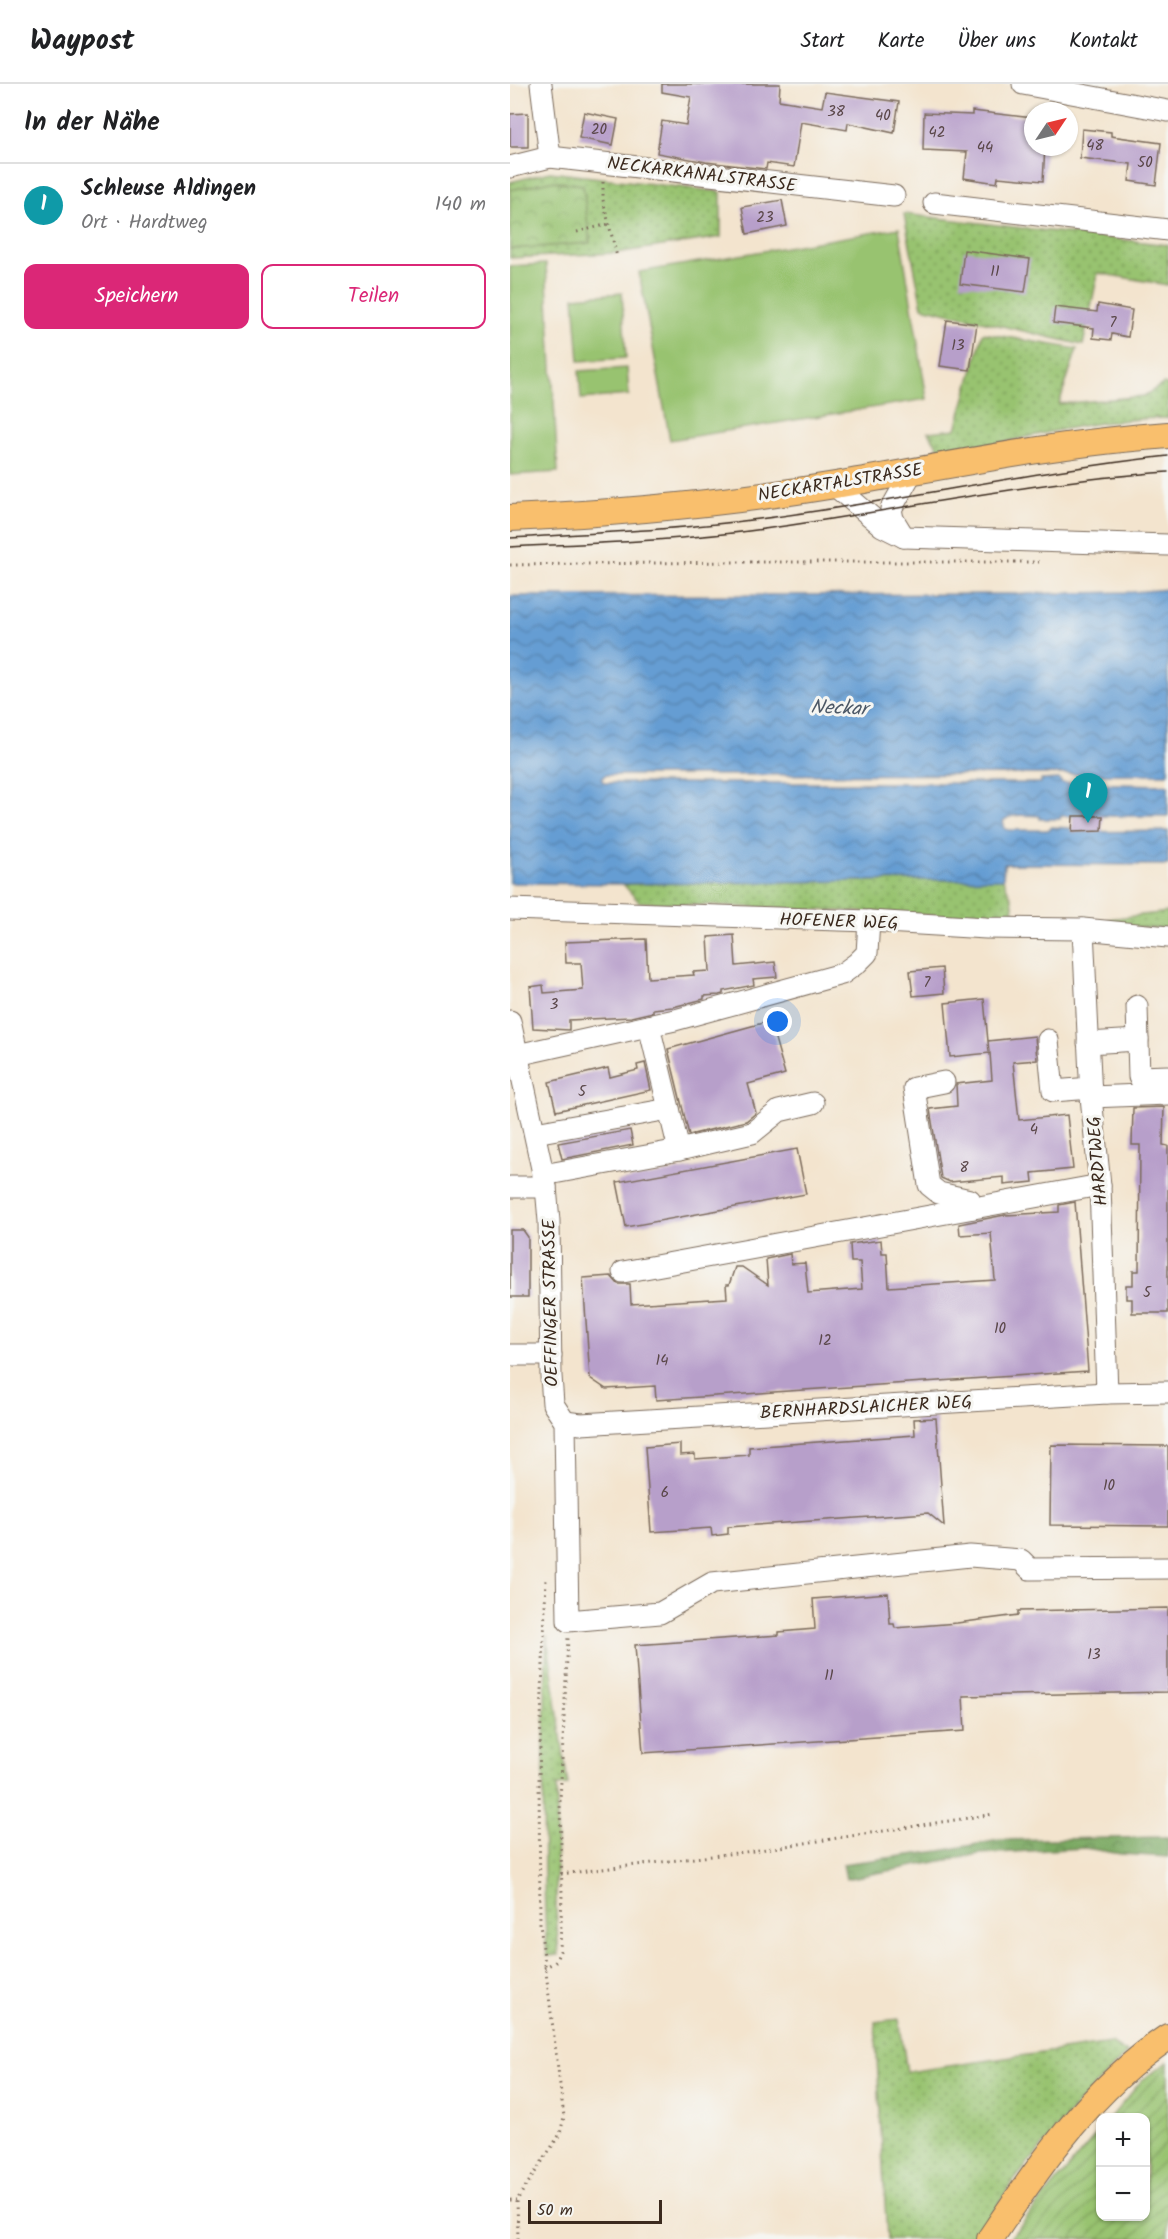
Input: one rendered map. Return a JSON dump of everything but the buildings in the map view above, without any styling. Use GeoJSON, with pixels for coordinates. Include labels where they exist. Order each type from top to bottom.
{"type":"FeatureCollection","features":[{"type":"Feature","properties":{"kind":"main road","name":"NECKARTALSTRASSE"},"geometry":{"type":"LineString","coordinates":[[510,518],[667,507],[834,485],[1060,447],[1168,435]]}},
{"type":"Feature","properties":{"kind":"main road"},"geometry":{"type":"LineString","coordinates":[[990,2239],[1052,2147],[1110,2085],[1168,2037]]}},
{"type":"Feature","properties":{"kind":"street"},"geometry":{"type":"LineString","coordinates":[[541,84],[550,157]]}},
{"type":"Feature","properties":{"kind":"street"},"geometry":{"type":"LineString","coordinates":[[1023,84],[1168,111]]}},
{"type":"Feature","properties":{"kind":"street","name":"NECKARKANALSTRASSE"},"geometry":{"type":"LineString","coordinates":[[510,167],[550,157],[894,196]]}},
{"type":"Feature","properties":{"kind":"street"},"geometry":{"type":"LineString","coordinates":[[934,203],[1168,230]]}},
{"type":"Feature","properties":{"kind":"street"},"geometry":{"type":"LineString","coordinates":[[904,537],[893,519],[891,509],[913,470]]}},
{"type":"Feature","properties":{"kind":"street"},"geometry":{"type":"LineString","coordinates":[[834,485],[882,526],[904,537],[1168,545]]}},
{"type":"Feature","properties":{"kind":"street","name":"HOFENER WEG"},"geometry":{"type":"LineString","coordinates":[[510,909],[868,921],[986,928],[1083,929],[1168,937]]}},
{"type":"Feature","properties":{"kind":"street"},"geometry":{"type":"LineString","coordinates":[[517,1055],[649,1026],[842,974],[867,953],[868,921]]}},
{"type":"Feature","properties":{"kind":"street","name":"HARDTWEG"},"geometry":{"type":"LineString","coordinates":[[1083,929],[1091,1093],[1100,1185],[1107,1393]]}},
{"type":"Feature","properties":{"kind":"street"},"geometry":{"type":"LineString","coordinates":[[1137,1006],[1139,1077],[1168,1076]]}},
{"type":"Feature","properties":{"kind":"street","name":"OEFFINGER STRASSE"},"geometry":{"type":"LineString","coordinates":[[510,1021],[545,1181],[549,1221],[553,1404],[565,1422],[568,1621]]}},
{"type":"Feature","properties":{"kind":"street"},"geometry":{"type":"LineString","coordinates":[[649,1026],[679,1150]]}},
{"type":"Feature","properties":{"kind":"street"},"geometry":{"type":"LineString","coordinates":[[1048,1040],[1053,1090],[1168,1095]]}},
{"type":"Feature","properties":{"kind":"street"},"geometry":{"type":"LineString","coordinates":[[1088,1043],[1138,1040]]}},
{"type":"Feature","properties":{"kind":"street"},"geometry":{"type":"LineString","coordinates":[[944,1082],[914,1088],[928,1185],[939,1193],[970,1200],[972,1208]]}},
{"type":"Feature","properties":{"kind":"street"},"geometry":{"type":"LineString","coordinates":[[510,1186],[545,1181],[752,1133],[779,1111],[813,1102]]}},
{"type":"Feature","properties":{"kind":"street"},"geometry":{"type":"LineString","coordinates":[[535,1133],[669,1109]]}},
{"type":"Feature","properties":{"kind":"street"},"geometry":{"type":"LineString","coordinates":[[623,1272],[1100,1185]]}},
{"type":"Feature","properties":{"kind":"street"},"geometry":{"type":"LineString","coordinates":[[510,1355],[551,1355]]}},
{"type":"Feature","properties":{"kind":"street","name":"BERNHARDSLAICHER WEG"},"geometry":{"type":"LineString","coordinates":[[565,1422],[592,1424],[1107,1393],[1168,1392]]}},
{"type":"Feature","properties":{"kind":"street"},"geometry":{"type":"LineString","coordinates":[[568,1621],[660,1613],[712,1583],[970,1556],[1021,1560],[1030,1569],[1168,1569]]}},
{"type":"Feature","properties":{"kind":"path"},"geometry":{"type":"LineString","coordinates":[[604,163],[603,201],[617,257]]}},
{"type":"Feature","properties":{"kind":"path"},"geometry":{"type":"LineString","coordinates":[[577,232],[609,224]]}},
{"type":"Feature","properties":{"kind":"path"},"geometry":{"type":"LineString","coordinates":[[510,565],[1044,562]]}},
{"type":"Feature","properties":{"kind":"path"},"geometry":{"type":"LineString","coordinates":[[518,2239],[517,2200],[560,2133],[564,2117],[540,1924],[539,1776],[547,1569]]}},
{"type":"Feature","properties":{"kind":"path"},"geometry":{"type":"LineString","coordinates":[[544,1968],[555,1962],[560,1951],[560,1802],[568,1621]]}},
{"type":"Feature","properties":{"kind":"path"},"geometry":{"type":"LineString","coordinates":[[561,1874],[753,1851],[994,1814]]}},
{"type":"Feature","properties":{"kind":"path"},"geometry":{"type":"LineString","coordinates":[[510,2200],[517,2200]]}},
{"type":"Feature","properties":{"kind":"green space"},"geometry":{"type":"Polygon","coordinates":[[[550,172],[721,192],[721,237],[616,253],[510,258],[510,182],[550,172]]]}},
{"type":"Feature","properties":{"kind":"green space"},"geometry":{"type":"Polygon","coordinates":[[[551,181],[583,185],[590,243],[510,249],[510,190],[551,181]]]}},
{"type":"Feature","properties":{"kind":"green space"},"geometry":{"type":"Polygon","coordinates":[[[904,214],[1168,245],[1168,285],[1098,273],[1083,345],[922,307],[904,214]]]}},
{"type":"Feature","properties":{"kind":"green space"},"geometry":{"type":"Polygon","coordinates":[[[899,228],[927,399],[670,440],[639,272],[899,228]]]}},
{"type":"Feature","properties":{"kind":"green space"},"geometry":{"type":"Polygon","coordinates":[[[546,264],[558,472],[510,475],[510,266],[546,264]]]}},
{"type":"Feature","properties":{"kind":"green space"},"geometry":{"type":"Polygon","coordinates":[[[622,293],[626,358],[579,361],[574,297],[622,293]]]}},
{"type":"Feature","properties":{"kind":"green space"},"geometry":{"type":"Polygon","coordinates":[[[983,333],[1077,349],[1059,404],[1144,396],[1163,384],[1168,385],[1168,418],[1083,426],[944,456],[928,432],[956,429],[983,333]]]}},
{"type":"Feature","properties":{"kind":"green space"},"geometry":{"type":"Polygon","coordinates":[[[627,368],[629,395],[581,399],[579,371],[627,368]]]}},
{"type":"Feature","properties":{"kind":"green space"},"geometry":{"type":"Polygon","coordinates":[[[1003,879],[1012,899],[1015,919],[639,902],[623,884],[1003,879]]]}},
{"type":"Feature","properties":{"kind":"green space"},"geometry":{"type":"Polygon","coordinates":[[[1168,912],[1168,929],[1107,925],[1108,919],[1168,912]]]}},
{"type":"Feature","properties":{"kind":"green space"},"geometry":{"type":"Polygon","coordinates":[[[547,1636],[568,1785],[557,1786],[556,1910],[559,1955],[547,1956],[543,1796],[547,1636]]]}},
{"type":"Feature","properties":{"kind":"green space"},"geometry":{"type":"Polygon","coordinates":[[[1168,1837],[1168,1857],[1121,1854],[1085,1848],[979,1854],[846,1879],[843,1864],[940,1851],[999,1840],[1168,1837]]]}},
{"type":"Feature","properties":{"kind":"green space"},"geometry":{"type":"Polygon","coordinates":[[[899,2019],[907,2072],[1111,2043],[1127,2053],[1082,2099],[1012,2183],[976,2239],[887,2239],[875,2022],[899,2019]]]}},
{"type":"Feature","properties":{"kind":"green space"},"geometry":{"type":"Polygon","coordinates":[[[1168,2062],[1168,2239],[1009,2239],[1096,2135],[1096,2221],[1150,2221],[1150,2113],[1114,2113],[1142,2080],[1168,2062]]]}},
{"type":"Feature","properties":{"kind":"water","name":"Neckar"},"geometry":{"type":"Polygon","coordinates":[[[1168,589],[1168,774],[605,775],[601,779],[605,783],[1041,783],[1041,780],[1059,779],[1062,783],[1168,785],[1168,816],[1061,816],[1060,819],[1040,819],[1040,816],[1020,815],[1011,816],[1003,821],[1005,829],[1010,830],[1050,830],[1051,827],[1070,828],[1072,832],[1168,831],[1168,865],[1004,864],[1003,879],[623,884],[510,883],[510,596],[1013,594],[1133,592],[1168,589]]]}},
{"type":"Feature","properties":{"kind":"tram line"},"geometry":{"type":"LineString","coordinates":[[510,538],[728,523],[1168,456]]}},
{"type":"Feature","properties":{"kind":"tram line"},"geometry":{"type":"LineString","coordinates":[[510,547],[637,541],[732,533],[1066,482],[1168,472]]}},
{"type":"Feature","properties":{"kind":"place","name":"Schleuse Aldingen"},"geometry":{"type":"Point","coordinates":[1088,823]}}]}
